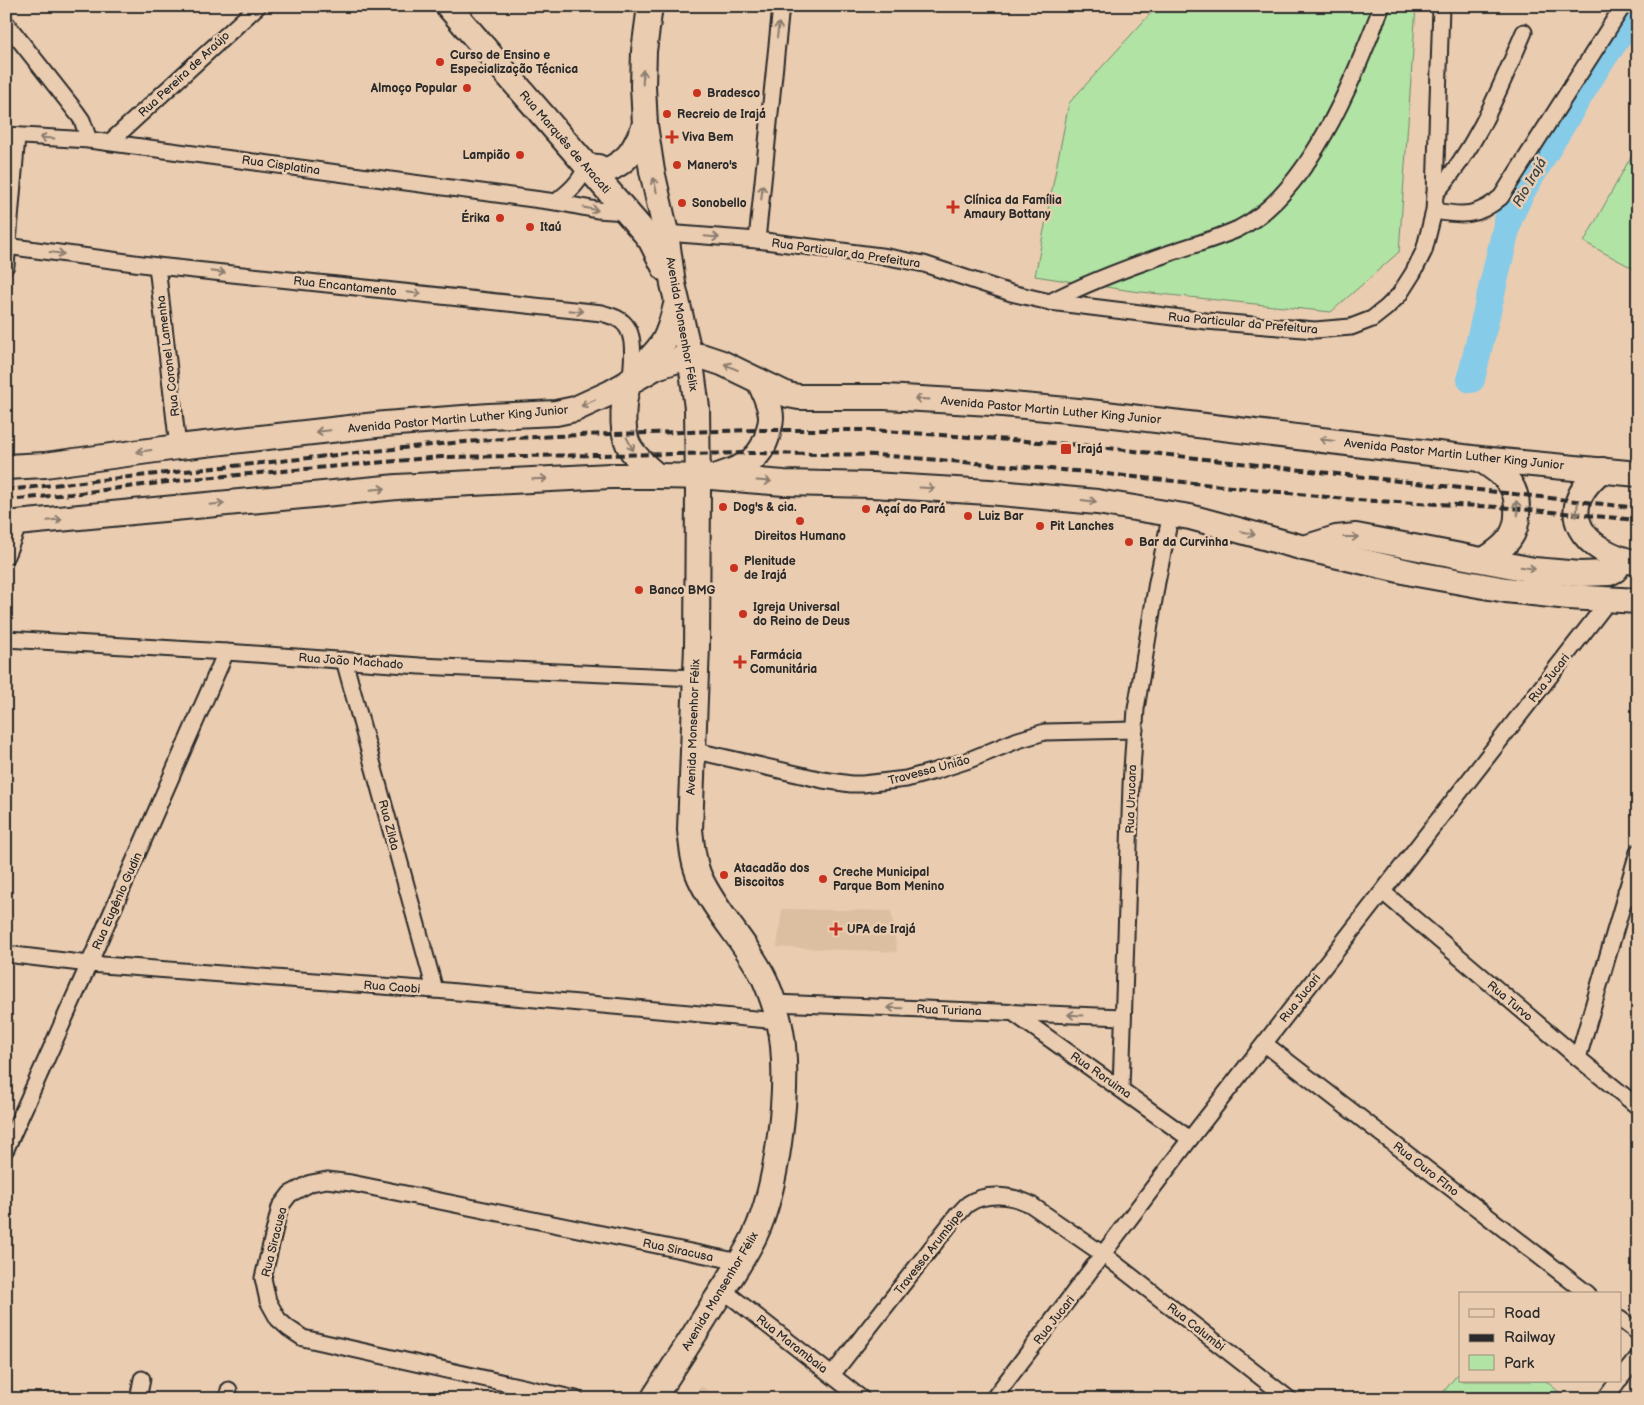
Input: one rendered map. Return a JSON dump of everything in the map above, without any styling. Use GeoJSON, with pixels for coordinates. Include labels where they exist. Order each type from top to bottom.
{"type":"FeatureCollection","features":[{"type":"Feature","properties":{"kind":"main road","name":"Rua Marquês de Aracati"},"geometry":{"type":"LineString","coordinates":[[448,6],[596,168],[626,212],[651,241],[675,293]]}},
{"type":"Feature","properties":{"kind":"main road","name":"Avenida Monsenhor Félix"},"geometry":{"type":"LineString","coordinates":[[650,6],[644,51],[645,125],[652,172],[666,233],[675,293],[690,356],[705,477],[690,830],[694,860],[700,878],[711,898],[753,959],[764,980],[776,1012],[784,1065],[783,1099],[773,1174],[766,1205],[755,1234],[723,1290],[653,1399]]}},
{"type":"Feature","properties":{"kind":"main road"},"geometry":{"type":"LineString","coordinates":[[596,168],[623,163],[632,153],[645,125]]}},
{"type":"Feature","properties":{"kind":"main road"},"geometry":{"type":"LineString","coordinates":[[596,168],[666,233]]}},
{"type":"Feature","properties":{"kind":"main road"},"geometry":{"type":"LineString","coordinates":[[657,476],[639,459],[628,444],[624,424],[624,407],[631,380],[657,353],[668,332],[675,293]]}},
{"type":"Feature","properties":{"kind":"main road","name":"Avenida Pastor Martin Luther King Junior"},"geometry":{"type":"LineString","coordinates":[[6,467],[45,465],[178,446],[385,424],[556,413],[575,409],[610,393],[656,367],[690,356],[712,358],[788,394],[807,398],[885,398],[991,403],[1128,416],[1480,458],[1638,474]]}},
{"type":"Feature","properties":{"kind":"main road"},"geometry":{"type":"LineString","coordinates":[[705,477],[738,470],[757,456],[764,446],[772,418],[768,402],[759,381]]}},
{"type":"Feature","properties":{"kind":"main road"},"geometry":{"type":"LineString","coordinates":[[1480,458],[1506,479],[1513,488],[1517,501],[1518,517],[1515,532],[1508,542],[1484,560]]}},
{"type":"Feature","properties":{"kind":"main road"},"geometry":{"type":"LineString","coordinates":[[1602,470],[1584,486],[1576,507],[1576,518],[1580,529],[1588,539],[1602,550],[1630,562]]}},
{"type":"Feature","properties":{"kind":"main road"},"geometry":{"type":"LineString","coordinates":[[13,524],[398,487],[471,482],[657,476],[705,477],[784,483],[872,485],[1028,495],[1171,513],[1393,570],[1506,590],[1569,597],[1638,601]]}},
{"type":"Feature","properties":{"kind":"main road"},"geometry":{"type":"LineString","coordinates":[[1304,548],[1336,538],[1356,536],[1534,570],[1609,574],[1630,562]]}},
{"type":"Feature","properties":{"kind":"street","name":"Rua Pereira de Araújo"},"geometry":{"type":"LineString","coordinates":[[110,142],[258,6]]}},
{"type":"Feature","properties":{"kind":"street","name":"Rua Particular da Prefeitura"},"geometry":{"type":"LineString","coordinates":[[757,240],[781,6]]}},
{"type":"Feature","properties":{"kind":"street"},"geometry":{"type":"LineString","coordinates":[[1050,302],[1117,271],[1227,234],[1252,221],[1264,212],[1291,184],[1324,133],[1357,67],[1382,6]]}},
{"type":"Feature","properties":{"kind":"street","name":"Rua Particular da Prefeitura"},"geometry":{"type":"LineString","coordinates":[[666,233],[757,240],[835,249],[924,264],[1011,293],[1050,302],[1206,321],[1315,330],[1352,326],[1372,318],[1399,295],[1424,251],[1434,212],[1441,6]]}},
{"type":"Feature","properties":{"kind":"street"},"geometry":{"type":"LineString","coordinates":[[1434,212],[1459,215],[1474,214],[1489,207],[1501,197],[1623,6]]}},
{"type":"Feature","properties":{"kind":"street"},"geometry":{"type":"LineString","coordinates":[[6,23],[82,120],[89,140]]}},
{"type":"Feature","properties":{"kind":"street"},"geometry":{"type":"LineString","coordinates":[[1435,194],[1448,180],[1484,123],[1524,32]]}},
{"type":"Feature","properties":{"kind":"street","name":"Rua Cisplatina"},"geometry":{"type":"LineString","coordinates":[[12,135],[110,142],[556,202],[598,210],[626,212]]}},
{"type":"Feature","properties":{"kind":"street"},"geometry":{"type":"LineString","coordinates":[[6,266],[12,135]]}},
{"type":"Feature","properties":{"kind":"street"},"geometry":{"type":"LineString","coordinates":[[556,202],[574,188],[580,179],[596,168]]}},
{"type":"Feature","properties":{"kind":"street","name":"Rua Encantamento"},"geometry":{"type":"LineString","coordinates":[[7,246],[157,266],[602,314],[619,319],[626,327],[631,338],[631,380]]}},
{"type":"Feature","properties":{"kind":"street","name":"Rua Coronel Lamenha"},"geometry":{"type":"LineString","coordinates":[[157,266],[178,446]]}},
{"type":"Feature","properties":{"kind":"street","name":"Rua Urucara"},"geometry":{"type":"LineString","coordinates":[[1121,1089],[1131,785],[1136,709],[1171,513]]}},
{"type":"Feature","properties":{"kind":"street"},"geometry":{"type":"LineString","coordinates":[[6,556],[13,524]]}},
{"type":"Feature","properties":{"kind":"street","name":"Rua Jucari"},"geometry":{"type":"LineString","coordinates":[[993,1399],[1104,1255],[1190,1139],[1384,893],[1610,599]]}},
{"type":"Feature","properties":{"kind":"street","name":"Rua João Machado"},"geometry":{"type":"LineString","coordinates":[[6,639],[430,666],[696,678]]}},
{"type":"Feature","properties":{"kind":"street","name":"Rua Eugênio Gudin"},"geometry":{"type":"LineString","coordinates":[[6,1149],[226,652]]}},
{"type":"Feature","properties":{"kind":"street","name":"Rua Zilda"},"geometry":{"type":"LineString","coordinates":[[344,660],[435,990]]}},
{"type":"Feature","properties":{"kind":"street","name":"Travessa União"},"geometry":{"type":"LineString","coordinates":[[692,750],[823,780],[863,784],[906,779],[935,771],[1045,732],[1135,730]]}},
{"type":"Feature","properties":{"kind":"street"},"geometry":{"type":"LineString","coordinates":[[1578,1058],[1632,896],[1638,852]]}},
{"type":"Feature","properties":{"kind":"street","name":"Rua Turvo"},"geometry":{"type":"LineString","coordinates":[[1384,893],[1638,1107]]}},
{"type":"Feature","properties":{"kind":"street","name":"Rua Caobi"},"geometry":{"type":"LineString","coordinates":[[6,954],[89,964],[435,990],[776,1012]]}},
{"type":"Feature","properties":{"kind":"street","name":"Rua Turiana"},"geometry":{"type":"LineString","coordinates":[[776,1012],[1012,1012],[1123,1017]]}},
{"type":"Feature","properties":{"kind":"street","name":"Rua Roruima"},"geometry":{"type":"LineString","coordinates":[[1012,1012],[1190,1139]]}},
{"type":"Feature","properties":{"kind":"street","name":"Rua Ouro FIno"},"geometry":{"type":"LineString","coordinates":[[1264,1044],[1585,1292]]}},
{"type":"Feature","properties":{"kind":"street","name":"Rua Siracusa"},"geometry":{"type":"LineString","coordinates":[[576,1399],[303,1338],[278,1319],[268,1300],[264,1278],[280,1207],[290,1194],[311,1183],[327,1180],[740,1262]]}},
{"type":"Feature","properties":{"kind":"street","name":"Travessa Arumbipe"},"geometry":{"type":"LineString","coordinates":[[832,1375],[957,1215],[968,1204],[980,1199],[1005,1196],[1018,1198],[1030,1204],[1104,1255]]}},
{"type":"Feature","properties":{"kind":"street","name":"Rua Calumbi"},"geometry":{"type":"LineString","coordinates":[[1104,1255],[1288,1399]]}},
{"type":"Feature","properties":{"kind":"street","name":"Rua Marambaia"},"geometry":{"type":"LineString","coordinates":[[723,1290],[862,1399]]}},
{"type":"Feature","properties":{"kind":"street"},"geometry":{"type":"LineString","coordinates":[[1622,1321],[1638,1333]]}},
{"type":"Feature","properties":{"kind":"street"},"geometry":{"type":"LineString","coordinates":[[1622,1376],[1638,1357]]}},
{"type":"Feature","properties":{"kind":"street"},"geometry":{"type":"LineString","coordinates":[[138,1399],[142,1380]]}},
{"type":"Feature","properties":{"kind":"street"},"geometry":{"type":"LineString","coordinates":[[1604,1399],[1617,1382]]}},
{"type":"Feature","properties":{"kind":"shaded area","name":"UPA de Irajá"},"geometry":{"type":"Polygon","coordinates":[[[782,909],[891,911],[897,952],[777,947],[782,909]]]}},
{"type":"Feature","properties":{"kind":"shaded area"},"geometry":{"type":"Polygon","coordinates":[[[701,1386],[718,1399],[693,1399],[701,1386]]]}},
{"type":"Feature","properties":{"kind":"green space"},"geometry":{"type":"Polygon","coordinates":[[[1153,6],[1416,6],[1399,252],[1331,312],[1132,291],[1035,276],[1069,103],[1152,12],[1153,6]]]}},
{"type":"Feature","properties":{"kind":"green space"},"geometry":{"type":"Polygon","coordinates":[[[1638,144],[1638,271],[1584,242],[1638,144]]]}},
{"type":"Feature","properties":{"kind":"green space"},"geometry":{"type":"Polygon","coordinates":[[[1459,1372],[1459,1382],[1547,1382],[1567,1399],[1438,1399],[1459,1372]]]}},
{"type":"Feature","properties":{"kind":"waterway","name":"Rio Irajá"},"geometry":{"type":"LineString","coordinates":[[1471,379],[1509,217],[1522,190],[1597,66],[1638,8]]}},
{"type":"Feature","properties":{"kind":"railway"},"geometry":{"type":"LineString","coordinates":[[6,490],[441,444],[515,438],[755,430],[871,430],[1081,445],[1638,508]]}},
{"type":"Feature","properties":{"kind":"railway"},"geometry":{"type":"LineString","coordinates":[[6,500],[192,479],[441,457],[756,453],[877,455],[1087,472],[1356,500],[1499,507],[1638,520]]}},
{"type":"Feature","properties":{"kind":"place","name":"Curso de Ensino e Especialização Técnica"},"geometry":{"type":"Point","coordinates":[440,62]}},
{"type":"Feature","properties":{"kind":"place","name":"Almoço Popular"},"geometry":{"type":"Point","coordinates":[467,88]}},
{"type":"Feature","properties":{"kind":"place","name":"Bradesco"},"geometry":{"type":"Point","coordinates":[697,93]}},
{"type":"Feature","properties":{"kind":"place","name":"Recreio de Irajá"},"geometry":{"type":"Point","coordinates":[667,114]}},
{"type":"Feature","properties":{"kind":"place","name":"Viva Bem"},"geometry":{"type":"Point","coordinates":[672,137]}},
{"type":"Feature","properties":{"kind":"place","name":"Lampião"},"geometry":{"type":"Point","coordinates":[520,155]}},
{"type":"Feature","properties":{"kind":"place","name":"Manero's"},"geometry":{"type":"Point","coordinates":[677,165]}},
{"type":"Feature","properties":{"kind":"place","name":"Sonobello"},"geometry":{"type":"Point","coordinates":[682,203]}},
{"type":"Feature","properties":{"kind":"place","name":"Clínica da Família Amaury Bottany"},"geometry":{"type":"Point","coordinates":[953,207]}},
{"type":"Feature","properties":{"kind":"place","name":"Érika"},"geometry":{"type":"Point","coordinates":[500,218]}},
{"type":"Feature","properties":{"kind":"place","name":"Itaú"},"geometry":{"type":"Point","coordinates":[530,227]}},
{"type":"Feature","properties":{"kind":"place","name":"Irajá"},"geometry":{"type":"Point","coordinates":[1066,449]}},
{"type":"Feature","properties":{"kind":"place","name":"Dog's & cia."},"geometry":{"type":"Point","coordinates":[723,507]}},
{"type":"Feature","properties":{"kind":"place","name":"Açaí do Pará"},"geometry":{"type":"Point","coordinates":[866,509]}},
{"type":"Feature","properties":{"kind":"place","name":"Luiz Bar"},"geometry":{"type":"Point","coordinates":[968,516]}},
{"type":"Feature","properties":{"kind":"place","name":"Direitos Humano"},"geometry":{"type":"Point","coordinates":[800,521]}},
{"type":"Feature","properties":{"kind":"place","name":"Pit Lanches"},"geometry":{"type":"Point","coordinates":[1040,526]}},
{"type":"Feature","properties":{"kind":"place","name":"Bar da Curvinha"},"geometry":{"type":"Point","coordinates":[1129,542]}},
{"type":"Feature","properties":{"kind":"place","name":"Plenitude de Irajá"},"geometry":{"type":"Point","coordinates":[734,568]}},
{"type":"Feature","properties":{"kind":"place","name":"Banco BMG"},"geometry":{"type":"Point","coordinates":[639,590]}},
{"type":"Feature","properties":{"kind":"place","name":"Igreja Universal do Reino de Deus"},"geometry":{"type":"Point","coordinates":[743,614]}},
{"type":"Feature","properties":{"kind":"place","name":"Farmácia Comunitária"},"geometry":{"type":"Point","coordinates":[740,662]}},
{"type":"Feature","properties":{"kind":"place","name":"Atacadão dos Biscoitos"},"geometry":{"type":"Point","coordinates":[724,875]}},
{"type":"Feature","properties":{"kind":"place","name":"Creche Municipal Parque Bom Menino"},"geometry":{"type":"Point","coordinates":[823,879]}},
{"type":"Feature","properties":{"kind":"place","name":"UPA de Irajá"},"geometry":{"type":"Point","coordinates":[836,929]}}]}
